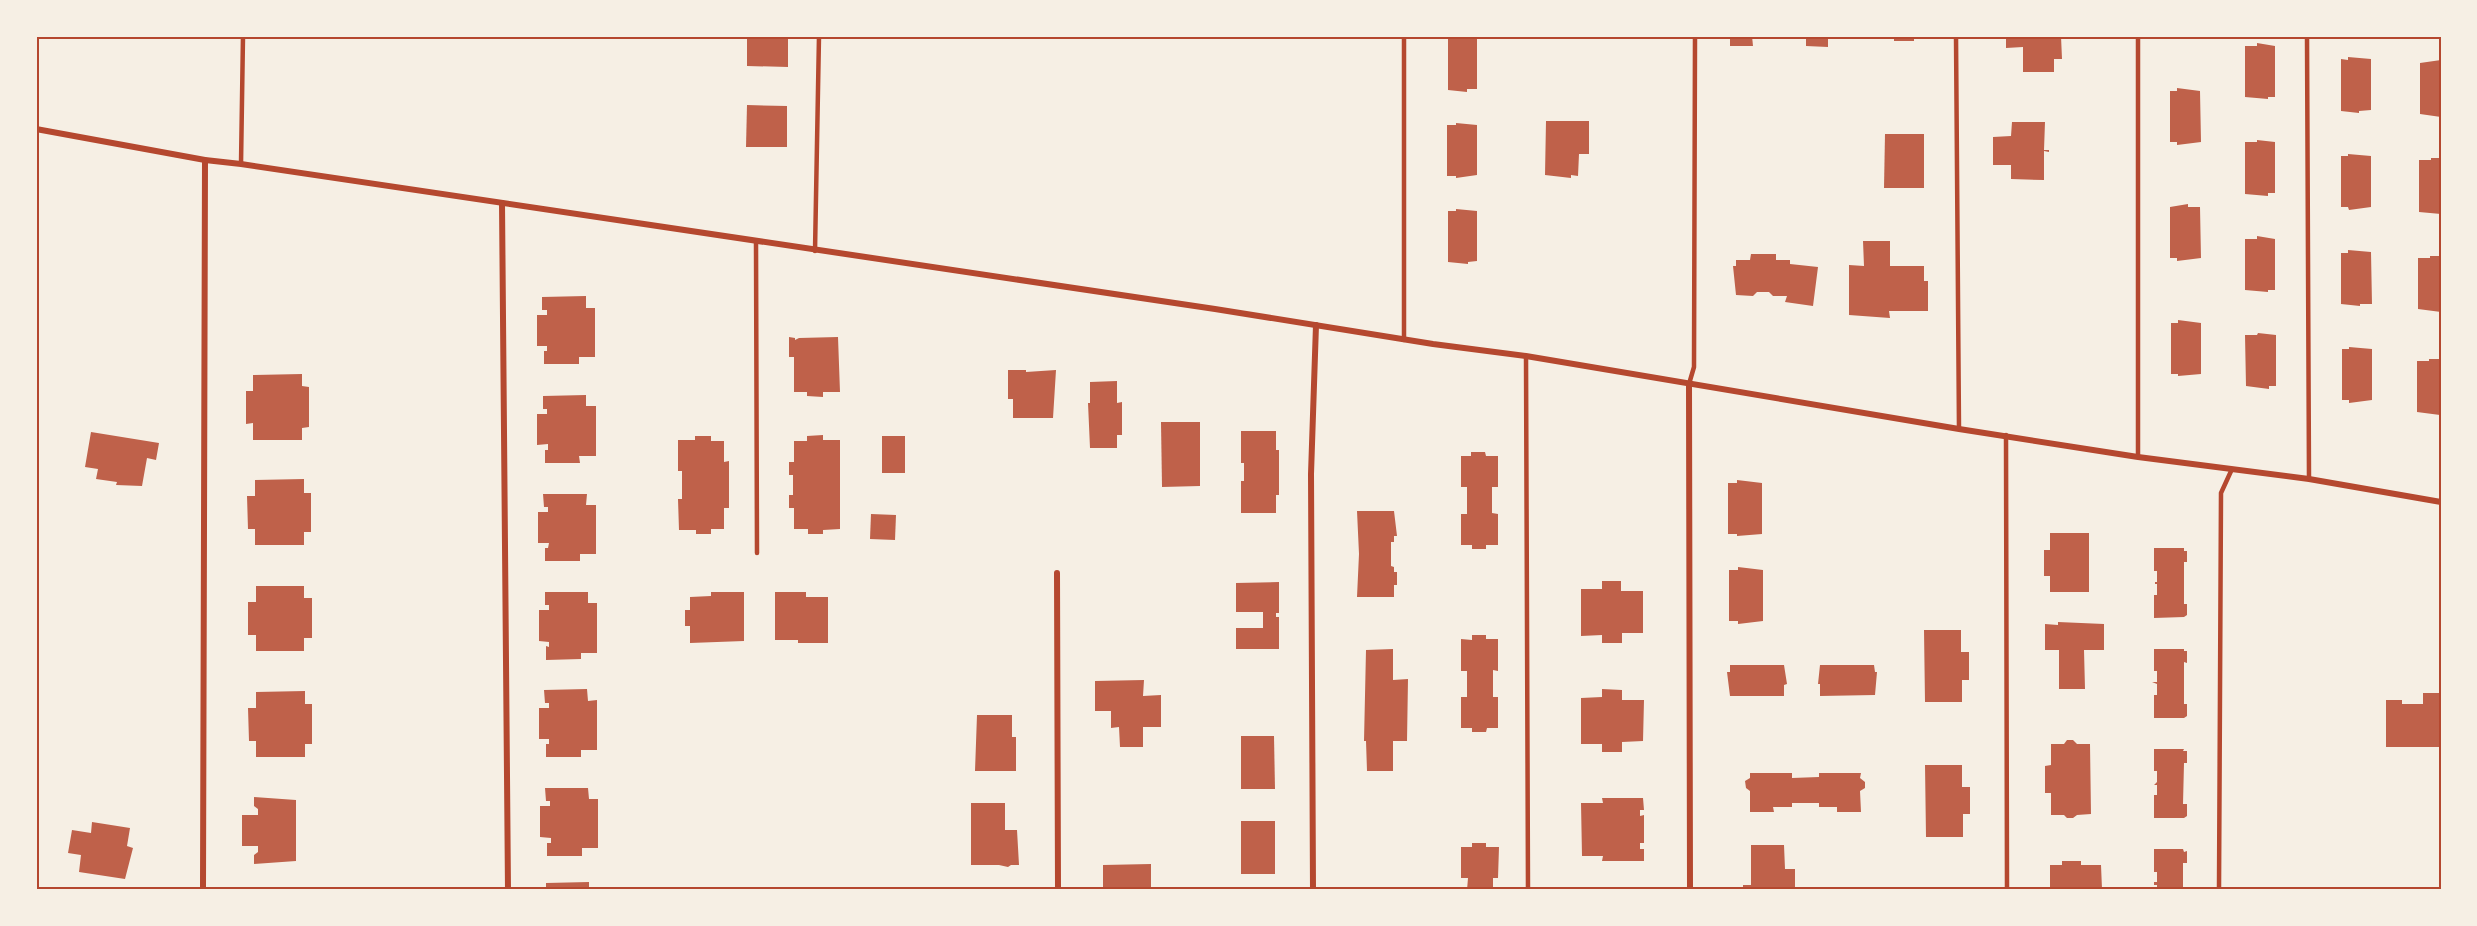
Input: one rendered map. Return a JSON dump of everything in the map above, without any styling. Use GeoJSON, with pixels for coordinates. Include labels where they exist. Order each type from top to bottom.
{"type":"FeatureCollection","features":[{"type":"Feature","properties":{"kind":"street"},"geometry":{"type":"LineString","coordinates":[[36,129],[206,160],[1404,340],[1526,356],[1959,429],[2138,457],[2309,479],[2441,502]]}},
{"type":"Feature","properties":{"kind":"street"},"geometry":{"type":"LineString","coordinates":[[203,890],[206,160]]}},
{"type":"Feature","properties":{"kind":"street"},"geometry":{"type":"LineString","coordinates":[[502,203],[507,890]]}},
{"type":"Feature","properties":{"kind":"street"},"geometry":{"type":"LineString","coordinates":[[1313,890],[1311,474],[1316,325]]}},
{"type":"Feature","properties":{"kind":"street"},"geometry":{"type":"LineString","coordinates":[[1689,384],[1690,890]]}},
{"type":"Feature","properties":{"kind":"street"},"geometry":{"type":"LineString","coordinates":[[1057,573],[1058,890]]}},
{"type":"Feature","properties":{"kind":"lane"},"geometry":{"type":"LineString","coordinates":[[241,164],[243,36]]}},
{"type":"Feature","properties":{"kind":"lane"},"geometry":{"type":"LineString","coordinates":[[815,251],[819,36]]}},
{"type":"Feature","properties":{"kind":"lane"},"geometry":{"type":"LineString","coordinates":[[1404,36],[1404,340]]}},
{"type":"Feature","properties":{"kind":"lane"},"geometry":{"type":"LineString","coordinates":[[1689,384],[1694,367],[1695,36]]}},
{"type":"Feature","properties":{"kind":"lane"},"geometry":{"type":"LineString","coordinates":[[1956,36],[1959,429]]}},
{"type":"Feature","properties":{"kind":"lane"},"geometry":{"type":"LineString","coordinates":[[2138,36],[2138,457]]}},
{"type":"Feature","properties":{"kind":"lane"},"geometry":{"type":"LineString","coordinates":[[2307,36],[2309,479]]}},
{"type":"Feature","properties":{"kind":"lane"},"geometry":{"type":"LineString","coordinates":[[756,242],[757,553]]}},
{"type":"Feature","properties":{"kind":"lane"},"geometry":{"type":"LineString","coordinates":[[1526,356],[1528,890]]}},
{"type":"Feature","properties":{"kind":"lane"},"geometry":{"type":"LineString","coordinates":[[2006,435],[2007,890]]}},
{"type":"Feature","properties":{"kind":"lane"},"geometry":{"type":"LineString","coordinates":[[2220,890],[2221,493],[2232,469]]}},
{"type":"Feature","properties":{"kind":"building"},"geometry":{"type":"Polygon","coordinates":[[[747,36],[788,36],[788,67],[747,66],[747,36]]]}},
{"type":"Feature","properties":{"kind":"building"},"geometry":{"type":"Polygon","coordinates":[[[1456,36],[1477,39],[1477,89],[1467,89],[1467,92],[1448,90],[1448,39],[1456,39],[1456,36]]]}},
{"type":"Feature","properties":{"kind":"building"},"geometry":{"type":"Polygon","coordinates":[[[1730,36],[1752,36],[1753,46],[1730,46],[1730,36]]]}},
{"type":"Feature","properties":{"kind":"building"},"geometry":{"type":"Polygon","coordinates":[[[1806,36],[1828,36],[1828,47],[1806,46],[1806,36]]]}},
{"type":"Feature","properties":{"kind":"building"},"geometry":{"type":"Polygon","coordinates":[[[1894,36],[1914,36],[1914,41],[1894,41],[1894,36]]]}},
{"type":"Feature","properties":{"kind":"building"},"geometry":{"type":"Polygon","coordinates":[[[2006,36],[2061,36],[2062,59],[2054,59],[2054,72],[2023,72],[2023,47],[2006,48],[2006,36]]]}},
{"type":"Feature","properties":{"kind":"building"},"geometry":{"type":"Polygon","coordinates":[[[2257,43],[2275,46],[2275,97],[2268,97],[2268,99],[2245,97],[2245,46],[2257,46],[2257,43]]]}},
{"type":"Feature","properties":{"kind":"building"},"geometry":{"type":"Polygon","coordinates":[[[2348,57],[2371,59],[2371,110],[2359,111],[2359,113],[2341,111],[2341,59],[2348,60],[2348,57]]]}},
{"type":"Feature","properties":{"kind":"building"},"geometry":{"type":"Polygon","coordinates":[[[2441,60],[2441,117],[2420,114],[2420,63],[2441,60]]]}},
{"type":"Feature","properties":{"kind":"building"},"geometry":{"type":"Polygon","coordinates":[[[2177,88],[2200,91],[2201,142],[2177,145],[2177,142],[2170,142],[2170,91],[2177,91],[2177,88]]]}},
{"type":"Feature","properties":{"kind":"building"},"geometry":{"type":"Polygon","coordinates":[[[747,105],[787,106],[787,147],[746,147],[747,105]]]}},
{"type":"Feature","properties":{"kind":"building"},"geometry":{"type":"Polygon","coordinates":[[[1546,121],[1589,121],[1589,154],[1579,154],[1578,176],[1571,175],[1571,178],[1545,175],[1546,121]]]}},
{"type":"Feature","properties":{"kind":"building"},"geometry":{"type":"Polygon","coordinates":[[[2012,122],[2045,122],[2044,150],[2049,150],[2049,152],[2044,151],[2044,180],[2011,179],[2011,165],[1993,165],[1993,137],[2011,136],[2012,122]]]}},
{"type":"Feature","properties":{"kind":"building"},"geometry":{"type":"Polygon","coordinates":[[[1456,123],[1477,125],[1477,175],[1456,178],[1456,176],[1447,176],[1447,125],[1456,125],[1456,123]]]}},
{"type":"Feature","properties":{"kind":"building"},"geometry":{"type":"Polygon","coordinates":[[[1885,134],[1924,134],[1924,188],[1884,188],[1885,134]]]}},
{"type":"Feature","properties":{"kind":"building"},"geometry":{"type":"Polygon","coordinates":[[[2257,140],[2275,142],[2275,193],[2268,193],[2268,196],[2245,194],[2245,142],[2257,142],[2257,140]]]}},
{"type":"Feature","properties":{"kind":"building"},"geometry":{"type":"Polygon","coordinates":[[[2348,154],[2371,156],[2371,207],[2349,210],[2348,207],[2341,207],[2341,156],[2348,156],[2348,154]]]}},
{"type":"Feature","properties":{"kind":"building"},"geometry":{"type":"Polygon","coordinates":[[[2431,158],[2441,158],[2441,214],[2419,212],[2419,160],[2431,160],[2431,158]]]}},
{"type":"Feature","properties":{"kind":"building"},"geometry":{"type":"Polygon","coordinates":[[[2188,204],[2188,207],[2200,207],[2201,258],[2177,261],[2177,258],[2170,258],[2170,207],[2188,204]]]}},
{"type":"Feature","properties":{"kind":"building"},"geometry":{"type":"Polygon","coordinates":[[[1456,209],[1477,211],[1477,261],[1468,262],[1468,264],[1448,262],[1448,211],[1456,211],[1456,209]]]}},
{"type":"Feature","properties":{"kind":"building"},"geometry":{"type":"Polygon","coordinates":[[[2257,236],[2275,239],[2275,290],[2268,290],[2268,292],[2245,290],[2245,239],[2257,239],[2257,236]]]}},
{"type":"Feature","properties":{"kind":"building"},"geometry":{"type":"Polygon","coordinates":[[[1863,241],[1890,241],[1890,266],[1924,266],[1924,281],[1928,281],[1928,311],[1889,311],[1890,318],[1849,315],[1849,265],[1864,266],[1863,241]]]}},
{"type":"Feature","properties":{"kind":"building"},"geometry":{"type":"Polygon","coordinates":[[[2348,250],[2371,252],[2372,304],[2360,304],[2360,306],[2341,304],[2341,253],[2348,253],[2348,250]]]}},
{"type":"Feature","properties":{"kind":"building"},"geometry":{"type":"Polygon","coordinates":[[[1751,254],[1776,254],[1776,260],[1790,260],[1790,264],[1818,267],[1813,306],[1785,302],[1787,296],[1773,296],[1769,292],[1757,292],[1753,296],[1736,295],[1733,266],[1736,266],[1736,260],[1750,260],[1751,254]]]}},
{"type":"Feature","properties":{"kind":"building"},"geometry":{"type":"Polygon","coordinates":[[[2430,256],[2441,256],[2441,312],[2418,309],[2418,258],[2430,258],[2430,256]]]}},
{"type":"Feature","properties":{"kind":"building"},"geometry":{"type":"Polygon","coordinates":[[[586,296],[586,308],[595,308],[595,357],[579,357],[579,364],[544,364],[544,351],[547,351],[547,346],[537,346],[537,315],[547,315],[547,310],[542,310],[542,297],[586,296]]]}},
{"type":"Feature","properties":{"kind":"building"},"geometry":{"type":"Polygon","coordinates":[[[2178,320],[2201,323],[2201,374],[2178,376],[2178,374],[2171,374],[2171,323],[2178,323],[2178,320]]]}},
{"type":"Feature","properties":{"kind":"building"},"geometry":{"type":"Polygon","coordinates":[[[2258,333],[2276,335],[2276,386],[2269,386],[2269,389],[2246,386],[2245,335],[2257,335],[2258,333]]]}},
{"type":"Feature","properties":{"kind":"building"},"geometry":{"type":"Polygon","coordinates":[[[789,337],[795,340],[838,337],[840,392],[823,392],[823,397],[807,396],[807,392],[794,392],[794,357],[789,357],[789,337]]]}},
{"type":"Feature","properties":{"kind":"building"},"geometry":{"type":"Polygon","coordinates":[[[2349,347],[2372,349],[2372,400],[2349,403],[2349,400],[2342,400],[2342,349],[2349,349],[2349,347]]]}},
{"type":"Feature","properties":{"kind":"building"},"geometry":{"type":"Polygon","coordinates":[[[2429,359],[2440,359],[2441,362],[2440,415],[2417,412],[2417,361],[2429,361],[2429,359]]]}},
{"type":"Feature","properties":{"kind":"building"},"geometry":{"type":"Polygon","coordinates":[[[1008,370],[1026,370],[1026,372],[1056,370],[1053,418],[1013,418],[1013,399],[1008,399],[1008,370]]]}},
{"type":"Feature","properties":{"kind":"building"},"geometry":{"type":"Polygon","coordinates":[[[302,374],[302,386],[309,387],[309,427],[302,428],[302,440],[253,440],[253,423],[246,424],[246,391],[253,391],[253,375],[302,374]]]}},
{"type":"Feature","properties":{"kind":"building"},"geometry":{"type":"Polygon","coordinates":[[[1117,381],[1117,403],[1122,402],[1122,435],[1117,435],[1117,448],[1090,448],[1088,403],[1090,403],[1090,382],[1117,381]]]}},
{"type":"Feature","properties":{"kind":"building"},"geometry":{"type":"Polygon","coordinates":[[[586,395],[586,406],[596,406],[596,456],[579,456],[580,463],[545,463],[545,450],[548,450],[548,444],[537,445],[537,414],[547,414],[547,409],[543,409],[543,396],[586,395]]]}},
{"type":"Feature","properties":{"kind":"building"},"geometry":{"type":"Polygon","coordinates":[[[1161,422],[1200,422],[1200,486],[1162,487],[1161,422]]]}},
{"type":"Feature","properties":{"kind":"building"},"geometry":{"type":"Polygon","coordinates":[[[1241,431],[1276,431],[1276,450],[1279,450],[1279,495],[1276,495],[1276,513],[1241,513],[1241,481],[1244,481],[1244,463],[1241,463],[1241,431]]]}},
{"type":"Feature","properties":{"kind":"building"},"geometry":{"type":"Polygon","coordinates":[[[91,432],[159,443],[156,460],[147,458],[142,486],[116,485],[117,482],[96,479],[98,469],[85,467],[91,432]]]}},
{"type":"Feature","properties":{"kind":"building"},"geometry":{"type":"Polygon","coordinates":[[[823,435],[823,440],[840,440],[840,529],[823,530],[823,534],[808,534],[808,529],[794,529],[794,508],[789,508],[789,495],[793,495],[793,475],[789,475],[789,462],[794,462],[794,441],[807,441],[807,436],[823,435]]]}},
{"type":"Feature","properties":{"kind":"building"},"geometry":{"type":"Polygon","coordinates":[[[695,436],[711,436],[711,441],[724,441],[724,462],[729,461],[729,508],[724,508],[724,529],[711,529],[711,534],[696,534],[696,530],[679,530],[678,499],[682,499],[682,471],[678,471],[678,440],[695,440],[695,436]]]}},
{"type":"Feature","properties":{"kind":"building"},"geometry":{"type":"Polygon","coordinates":[[[882,436],[905,436],[905,473],[882,473],[882,436]]]}},
{"type":"Feature","properties":{"kind":"building"},"geometry":{"type":"Polygon","coordinates":[[[1471,452],[1485,452],[1486,456],[1498,456],[1498,487],[1492,487],[1492,513],[1498,514],[1498,545],[1486,545],[1486,549],[1472,549],[1472,545],[1461,545],[1461,514],[1467,514],[1467,487],[1461,487],[1461,456],[1471,456],[1471,452]]]}},
{"type":"Feature","properties":{"kind":"building"},"geometry":{"type":"Polygon","coordinates":[[[304,479],[304,493],[311,493],[311,532],[304,532],[304,545],[255,545],[255,529],[248,529],[247,496],[255,496],[255,480],[304,479]]]}},
{"type":"Feature","properties":{"kind":"building"},"geometry":{"type":"Polygon","coordinates":[[[1737,480],[1762,483],[1762,534],[1737,536],[1737,534],[1728,534],[1728,483],[1737,483],[1737,480]]]}},
{"type":"Feature","properties":{"kind":"building"},"geometry":{"type":"Polygon","coordinates":[[[543,494],[587,494],[586,505],[596,505],[596,554],[580,554],[580,561],[545,561],[545,548],[548,548],[549,543],[538,543],[538,512],[548,512],[548,507],[544,507],[543,494]]]}},
{"type":"Feature","properties":{"kind":"building"},"geometry":{"type":"Polygon","coordinates":[[[1357,511],[1394,511],[1397,536],[1394,536],[1394,542],[1391,542],[1391,566],[1394,567],[1394,572],[1397,572],[1397,585],[1394,585],[1394,597],[1357,597],[1359,554],[1357,511]]]}},
{"type":"Feature","properties":{"kind":"building"},"geometry":{"type":"Polygon","coordinates":[[[871,514],[896,515],[895,540],[870,539],[871,514]]]}},
{"type":"Feature","properties":{"kind":"building"},"geometry":{"type":"Polygon","coordinates":[[[2050,533],[2089,533],[2089,592],[2050,592],[2050,576],[2044,576],[2044,550],[2050,550],[2050,533]]]}},
{"type":"Feature","properties":{"kind":"building"},"geometry":{"type":"Polygon","coordinates":[[[2154,548],[2184,548],[2184,551],[2187,551],[2187,562],[2184,562],[2184,604],[2187,604],[2187,615],[2184,617],[2154,618],[2157,571],[2154,571],[2154,548]]]}},
{"type":"Feature","properties":{"kind":"building"},"geometry":{"type":"Polygon","coordinates":[[[1738,567],[1763,570],[1763,621],[1738,624],[1738,621],[1729,621],[1729,570],[1738,570],[1738,567]]]}},
{"type":"Feature","properties":{"kind":"building"},"geometry":{"type":"Polygon","coordinates":[[[1602,581],[1621,581],[1621,591],[1643,591],[1643,633],[1622,633],[1622,643],[1602,643],[1602,635],[1581,636],[1581,589],[1602,589],[1602,581]]]}},
{"type":"Feature","properties":{"kind":"building"},"geometry":{"type":"Polygon","coordinates":[[[1279,582],[1279,613],[1276,613],[1276,617],[1279,617],[1279,649],[1236,649],[1236,628],[1263,628],[1263,612],[1236,612],[1236,583],[1279,582]]]}},
{"type":"Feature","properties":{"kind":"building"},"geometry":{"type":"Polygon","coordinates":[[[256,586],[304,586],[304,598],[312,598],[312,638],[304,638],[304,651],[256,651],[256,635],[248,635],[248,602],[256,602],[256,586]]]}},
{"type":"Feature","properties":{"kind":"building"},"geometry":{"type":"Polygon","coordinates":[[[545,592],[588,592],[588,603],[597,603],[597,653],[581,653],[581,659],[546,660],[546,646],[549,647],[549,642],[539,641],[539,610],[549,610],[549,605],[545,605],[545,592]]]}},
{"type":"Feature","properties":{"kind":"building"},"geometry":{"type":"Polygon","coordinates":[[[711,592],[744,592],[744,641],[690,643],[690,626],[685,626],[685,610],[690,610],[690,597],[711,596],[711,592]]]}},
{"type":"Feature","properties":{"kind":"building"},"geometry":{"type":"Polygon","coordinates":[[[775,592],[806,592],[806,597],[828,597],[828,643],[775,640],[775,592]]]}},
{"type":"Feature","properties":{"kind":"building"},"geometry":{"type":"Polygon","coordinates":[[[2058,622],[2104,624],[2104,650],[2084,650],[2085,689],[2059,689],[2059,650],[2045,650],[2045,624],[2058,625],[2058,622]]]}},
{"type":"Feature","properties":{"kind":"building"},"geometry":{"type":"Polygon","coordinates":[[[1924,630],[1961,630],[1961,652],[1969,652],[1969,680],[1962,680],[1962,702],[1925,702],[1924,630]]]}},
{"type":"Feature","properties":{"kind":"building"},"geometry":{"type":"Polygon","coordinates":[[[1472,635],[1486,635],[1486,639],[1498,639],[1498,671],[1493,670],[1493,697],[1498,697],[1498,728],[1487,728],[1486,732],[1472,732],[1472,728],[1461,728],[1461,697],[1467,697],[1467,671],[1461,671],[1461,639],[1472,640],[1472,635]]]}},
{"type":"Feature","properties":{"kind":"building"},"geometry":{"type":"Polygon","coordinates":[[[1393,649],[1393,680],[1408,679],[1407,741],[1393,741],[1393,771],[1367,771],[1366,741],[1364,741],[1366,650],[1393,649]]]}},
{"type":"Feature","properties":{"kind":"building"},"geometry":{"type":"Polygon","coordinates":[[[2154,649],[2184,649],[2187,651],[2187,663],[2184,662],[2184,704],[2187,704],[2187,716],[2184,718],[2154,718],[2154,695],[2157,695],[2157,684],[2152,682],[2157,682],[2157,671],[2154,671],[2154,649]]]}},
{"type":"Feature","properties":{"kind":"building"},"geometry":{"type":"Polygon","coordinates":[[[1730,665],[1784,665],[1787,684],[1784,685],[1784,696],[1730,696],[1727,672],[1730,672],[1730,665]]]}},
{"type":"Feature","properties":{"kind":"building"},"geometry":{"type":"Polygon","coordinates":[[[1820,665],[1874,665],[1875,672],[1877,672],[1875,695],[1820,696],[1820,684],[1818,684],[1820,665]]]}},
{"type":"Feature","properties":{"kind":"building"},"geometry":{"type":"Polygon","coordinates":[[[1144,680],[1143,696],[1161,695],[1161,727],[1143,727],[1143,747],[1120,747],[1119,727],[1111,728],[1111,711],[1095,711],[1095,681],[1144,680]]]}},
{"type":"Feature","properties":{"kind":"building"},"geometry":{"type":"Polygon","coordinates":[[[587,689],[588,701],[597,700],[597,750],[581,750],[581,757],[546,757],[546,744],[549,744],[549,739],[539,739],[539,708],[549,708],[549,703],[545,703],[544,690],[587,689]]]}},
{"type":"Feature","properties":{"kind":"building"},"geometry":{"type":"Polygon","coordinates":[[[1602,689],[1622,690],[1622,700],[1644,700],[1643,741],[1622,742],[1622,752],[1602,752],[1602,744],[1581,744],[1581,698],[1602,697],[1602,689]]]}},
{"type":"Feature","properties":{"kind":"building"},"geometry":{"type":"Polygon","coordinates":[[[305,691],[305,704],[312,704],[312,744],[305,744],[305,757],[256,757],[256,741],[249,741],[248,708],[256,708],[256,692],[305,691]]]}},
{"type":"Feature","properties":{"kind":"building"},"geometry":{"type":"Polygon","coordinates":[[[2423,693],[2441,693],[2441,747],[2386,747],[2386,700],[2402,700],[2402,704],[2423,704],[2423,693]]]}},
{"type":"Feature","properties":{"kind":"building"},"geometry":{"type":"Polygon","coordinates":[[[977,715],[1012,715],[1012,737],[1016,737],[1016,771],[975,771],[977,715]]]}},
{"type":"Feature","properties":{"kind":"building"},"geometry":{"type":"Polygon","coordinates":[[[1241,736],[1274,736],[1275,789],[1241,789],[1241,736]]]}},
{"type":"Feature","properties":{"kind":"building"},"geometry":{"type":"Polygon","coordinates":[[[2067,740],[2073,740],[2077,744],[2090,744],[2091,814],[2077,815],[2073,818],[2051,815],[2051,793],[2045,793],[2045,766],[2051,765],[2051,744],[2064,744],[2067,740]]]}},
{"type":"Feature","properties":{"kind":"building"},"geometry":{"type":"Polygon","coordinates":[[[2154,749],[2184,749],[2183,751],[2187,751],[2187,763],[2184,763],[2183,804],[2187,804],[2187,816],[2184,818],[2154,818],[2154,795],[2157,795],[2157,785],[2154,785],[2157,782],[2157,771],[2154,771],[2154,749]]]}},
{"type":"Feature","properties":{"kind":"building"},"geometry":{"type":"Polygon","coordinates":[[[1925,765],[1962,765],[1962,787],[1970,787],[1970,814],[1963,814],[1963,837],[1926,837],[1925,765]]]}},
{"type":"Feature","properties":{"kind":"building"},"geometry":{"type":"Polygon","coordinates":[[[1750,773],[1792,773],[1792,778],[1819,777],[1819,773],[1861,773],[1860,778],[1865,782],[1865,788],[1860,791],[1861,812],[1837,812],[1837,807],[1819,807],[1819,803],[1792,803],[1792,807],[1773,807],[1774,812],[1750,812],[1750,791],[1746,788],[1745,781],[1750,778],[1750,773]]]}},
{"type":"Feature","properties":{"kind":"building"},"geometry":{"type":"Polygon","coordinates":[[[545,788],[588,788],[589,799],[598,799],[598,848],[582,848],[582,856],[547,856],[547,843],[551,843],[551,838],[540,837],[540,806],[550,806],[550,801],[546,801],[545,788]]]}},
{"type":"Feature","properties":{"kind":"building"},"geometry":{"type":"Polygon","coordinates":[[[254,797],[296,800],[296,861],[254,864],[254,855],[258,852],[258,846],[242,846],[242,815],[258,815],[258,809],[254,806],[254,797]]]}},
{"type":"Feature","properties":{"kind":"building"},"geometry":{"type":"Polygon","coordinates":[[[1602,798],[1643,798],[1644,810],[1640,810],[1640,816],[1644,815],[1644,843],[1640,843],[1640,849],[1644,849],[1644,861],[1602,861],[1603,856],[1582,856],[1581,803],[1603,803],[1602,798]]]}},
{"type":"Feature","properties":{"kind":"building"},"geometry":{"type":"Polygon","coordinates":[[[971,803],[1005,803],[1005,830],[1017,830],[1019,865],[1008,867],[971,865],[971,803]]]}},
{"type":"Feature","properties":{"kind":"building"},"geometry":{"type":"Polygon","coordinates":[[[1241,821],[1275,821],[1275,874],[1241,874],[1241,821]]]}},
{"type":"Feature","properties":{"kind":"building"},"geometry":{"type":"Polygon","coordinates":[[[92,822],[130,828],[127,846],[133,848],[125,879],[79,872],[81,855],[68,853],[72,830],[91,833],[92,822]]]}},
{"type":"Feature","properties":{"kind":"building"},"geometry":{"type":"Polygon","coordinates":[[[1472,843],[1486,843],[1486,847],[1499,847],[1498,878],[1493,878],[1493,890],[1467,890],[1468,878],[1461,878],[1461,847],[1472,847],[1472,843]]]}},
{"type":"Feature","properties":{"kind":"building"},"geometry":{"type":"Polygon","coordinates":[[[1751,845],[1784,845],[1785,869],[1795,869],[1795,890],[1743,890],[1743,885],[1751,885],[1751,845]]]}},
{"type":"Feature","properties":{"kind":"building"},"geometry":{"type":"Polygon","coordinates":[[[2154,849],[2187,851],[2187,863],[2183,863],[2183,890],[2157,890],[2157,885],[2154,885],[2154,882],[2157,882],[2157,872],[2154,872],[2154,849]]]}},
{"type":"Feature","properties":{"kind":"building"},"geometry":{"type":"Polygon","coordinates":[[[2062,861],[2081,861],[2081,865],[2101,865],[2102,889],[2045,890],[2045,887],[2050,887],[2050,865],[2062,865],[2062,861]]]}},
{"type":"Feature","properties":{"kind":"building"},"geometry":{"type":"Polygon","coordinates":[[[1151,864],[1151,890],[1103,890],[1103,865],[1151,864]]]}},
{"type":"Feature","properties":{"kind":"building"},"geometry":{"type":"Polygon","coordinates":[[[589,882],[589,890],[546,890],[546,883],[589,882]]]}}]}
